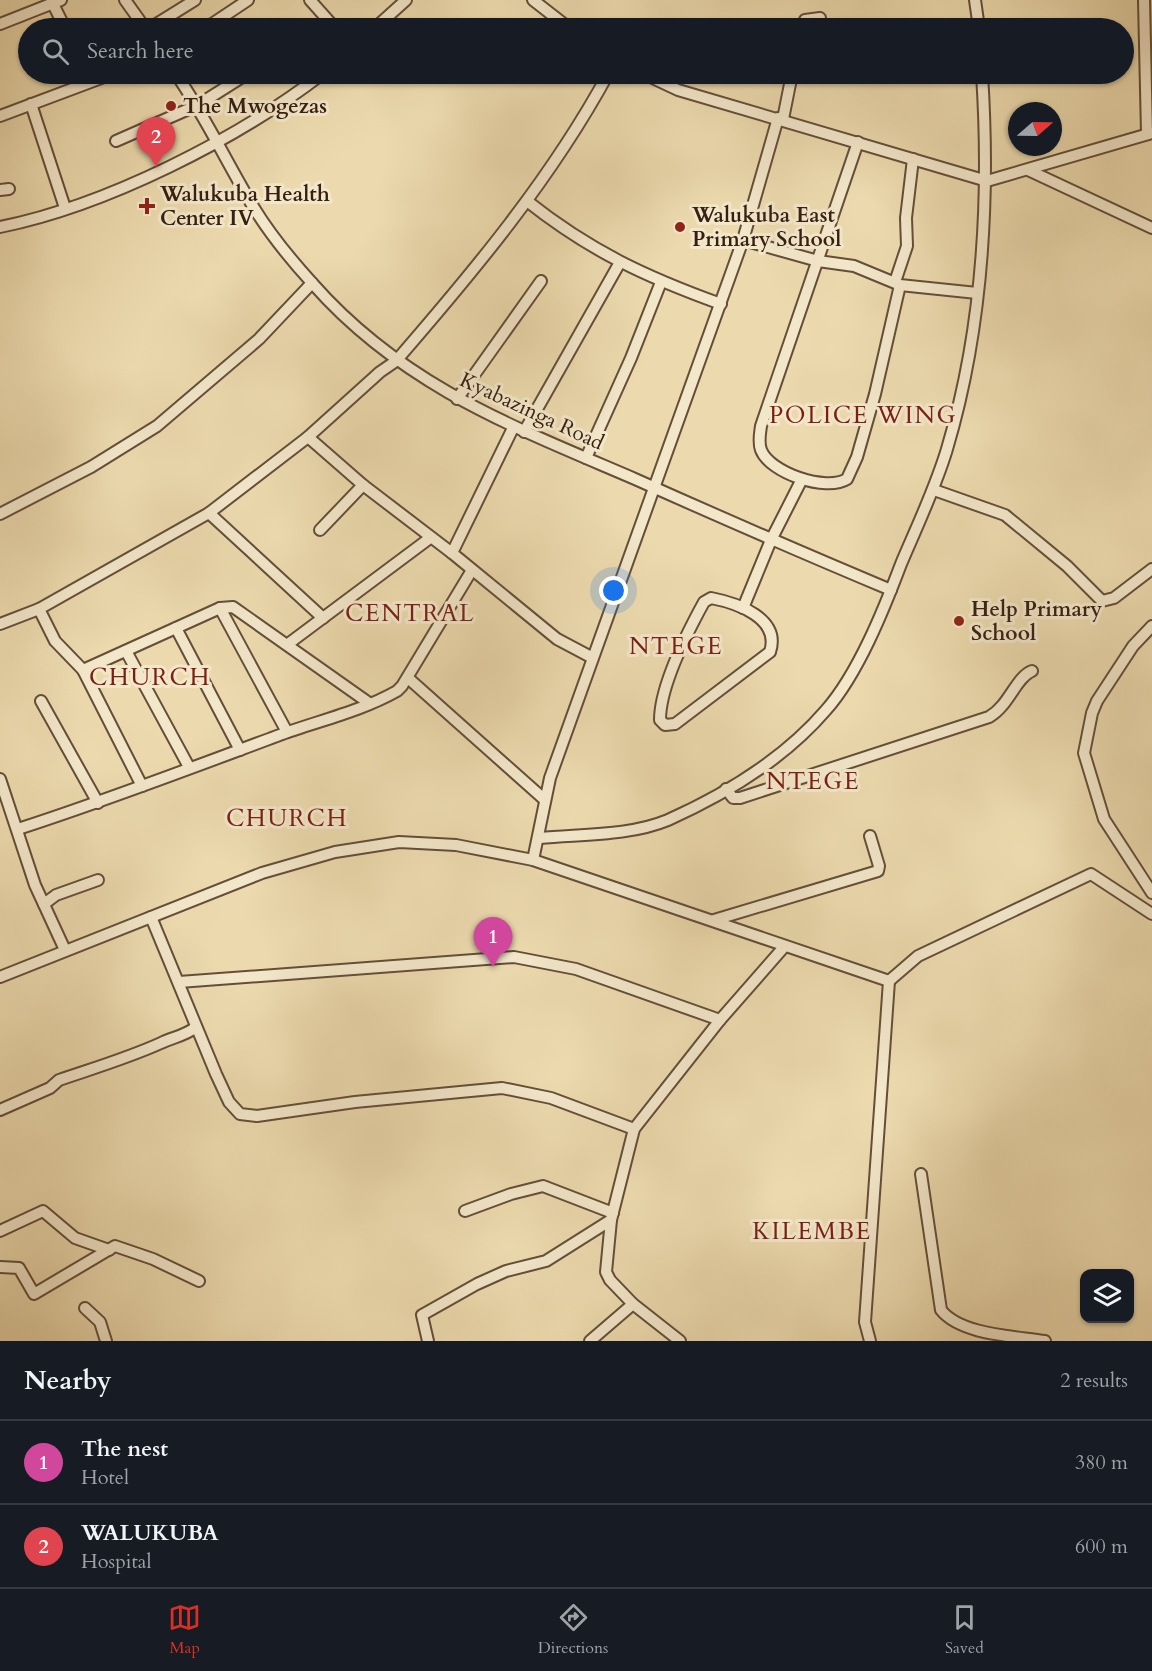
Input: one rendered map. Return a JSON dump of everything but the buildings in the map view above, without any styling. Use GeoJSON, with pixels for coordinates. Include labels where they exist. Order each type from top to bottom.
{"type":"FeatureCollection","features":[{"type":"Feature","properties":{"kind":"street"},"geometry":{"type":"LineString","coordinates":[[125,0],[138,18]]}},
{"type":"Feature","properties":{"kind":"street"},"geometry":{"type":"LineString","coordinates":[[166,18],[195,0]]}},
{"type":"Feature","properties":{"kind":"street"},"geometry":{"type":"LineString","coordinates":[[221,18],[248,0]]}},
{"type":"Feature","properties":{"kind":"street"},"geometry":{"type":"LineString","coordinates":[[310,0],[325,18]]}},
{"type":"Feature","properties":{"kind":"street"},"geometry":{"type":"LineString","coordinates":[[386,18],[406,0]]}},
{"type":"Feature","properties":{"kind":"street"},"geometry":{"type":"LineString","coordinates":[[533,0],[556,18]]}},
{"type":"Feature","properties":{"kind":"street"},"geometry":{"type":"LineString","coordinates":[[975,0],[978,18]]}},
{"type":"Feature","properties":{"kind":"street"},"geometry":{"type":"LineString","coordinates":[[665,84],[678,90],[780,118],[987,181],[1149,134],[1144,0]]}},
{"type":"Feature","properties":{"kind":"street"},"geometry":{"type":"LineString","coordinates":[[0,24],[57,2],[62,18]]}},
{"type":"Feature","properties":{"kind":"street"},"geometry":{"type":"LineString","coordinates":[[0,116],[79,84]]}},
{"type":"Feature","properties":{"kind":"street","name":"Kyabazinga Road"},"geometry":{"type":"LineString","coordinates":[[183,84],[198,105],[256,211],[312,283],[396,361],[458,399],[513,428],[891,590]]}},
{"type":"Feature","properties":{"kind":"street"},"geometry":{"type":"LineString","coordinates":[[116,141],[198,105],[231,84]]}},
{"type":"Feature","properties":{"kind":"street"},"geometry":{"type":"LineString","coordinates":[[0,227],[99,196],[218,142],[307,84]]}},
{"type":"Feature","properties":{"kind":"street"},"geometry":{"type":"LineString","coordinates":[[0,624],[39,609],[209,513],[308,437],[380,372],[396,361],[527,201],[560,153],[602,84]]}},
{"type":"Feature","properties":{"kind":"street"},"geometry":{"type":"LineString","coordinates":[[533,860],[540,838],[550,778],[591,657],[655,489],[721,304],[743,240],[789,84]]}},
{"type":"Feature","properties":{"kind":"street"},"geometry":{"type":"LineString","coordinates":[[540,838],[627,830],[666,821],[754,774],[798,740],[828,708],[860,658],[934,490],[958,404],[977,293],[987,181],[982,84]]}},
{"type":"Feature","properties":{"kind":"street"},"geometry":{"type":"LineString","coordinates":[[31,105],[65,208]]}},
{"type":"Feature","properties":{"kind":"street"},"geometry":{"type":"LineString","coordinates":[[858,142],[789,340],[759,440],[765,457],[802,479],[828,486],[840,484],[847,479],[852,470],[875,394],[897,283],[907,246],[906,218],[913,159]]}},
{"type":"Feature","properties":{"kind":"street"},"geometry":{"type":"LineString","coordinates":[[1028,170],[1152,228]]}},
{"type":"Feature","properties":{"kind":"street"},"geometry":{"type":"LineString","coordinates":[[527,201],[619,264],[721,304]]}},
{"type":"Feature","properties":{"kind":"street"},"geometry":{"type":"LineString","coordinates":[[743,240],[818,261],[854,266],[897,283],[977,293]]}},
{"type":"Feature","properties":{"kind":"street"},"geometry":{"type":"LineString","coordinates":[[524,432],[619,264]]}},
{"type":"Feature","properties":{"kind":"street"},"geometry":{"type":"LineString","coordinates":[[458,399],[541,280]]}},
{"type":"Feature","properties":{"kind":"street"},"geometry":{"type":"LineString","coordinates":[[586,458],[632,358],[661,282]]}},
{"type":"Feature","properties":{"kind":"street"},"geometry":{"type":"LineString","coordinates":[[0,514],[91,467],[157,426],[259,339],[312,283]]}},
{"type":"Feature","properties":{"kind":"street"},"geometry":{"type":"LineString","coordinates":[[452,553],[513,428]]}},
{"type":"Feature","properties":{"kind":"street"},"geometry":{"type":"LineString","coordinates":[[308,437],[363,485],[452,553],[557,639],[591,657]]}},
{"type":"Feature","properties":{"kind":"street"},"geometry":{"type":"LineString","coordinates":[[743,608],[771,540],[802,479]]}},
{"type":"Feature","properties":{"kind":"street"},"geometry":{"type":"LineString","coordinates":[[320,530],[363,485]]}},
{"type":"Feature","properties":{"kind":"street"},"geometry":{"type":"LineString","coordinates":[[934,490],[1011,519],[1067,566],[1102,601],[1114,598],[1152,568]]}},
{"type":"Feature","properties":{"kind":"street"},"geometry":{"type":"LineString","coordinates":[[209,513],[323,618]]}},
{"type":"Feature","properties":{"kind":"street"},"geometry":{"type":"LineString","coordinates":[[288,644],[430,538]]}},
{"type":"Feature","properties":{"kind":"street"},"geometry":{"type":"LineString","coordinates":[[18,829],[98,803],[189,766],[240,750],[397,691],[408,678],[472,570]]}},
{"type":"Feature","properties":{"kind":"street"},"geometry":{"type":"LineString","coordinates":[[711,598],[743,608],[770,628],[773,635],[770,651],[675,724],[665,725],[660,720],[661,705],[679,653],[704,602],[711,598]]}},
{"type":"Feature","properties":{"kind":"street"},"geometry":{"type":"LineString","coordinates":[[83,670],[220,608],[233,607],[369,703]]}},
{"type":"Feature","properties":{"kind":"street"},"geometry":{"type":"LineString","coordinates":[[220,608],[287,732]]}},
{"type":"Feature","properties":{"kind":"street"},"geometry":{"type":"LineString","coordinates":[[39,609],[55,641],[83,670],[142,786]]}},
{"type":"Feature","properties":{"kind":"street"},"geometry":{"type":"LineString","coordinates":[[1152,626],[1133,646],[1097,700],[1084,753],[1104,819],[1152,893]]}},
{"type":"Feature","properties":{"kind":"street"},"geometry":{"type":"LineString","coordinates":[[176,628],[240,750]]}},
{"type":"Feature","properties":{"kind":"street"},"geometry":{"type":"LineString","coordinates":[[126,651],[189,766]]}},
{"type":"Feature","properties":{"kind":"street"},"geometry":{"type":"LineString","coordinates":[[726,789],[733,798],[740,798],[989,717],[1001,708],[1025,674],[1032,671]]}},
{"type":"Feature","properties":{"kind":"street"},"geometry":{"type":"LineString","coordinates":[[408,678],[545,800]]}},
{"type":"Feature","properties":{"kind":"street"},"geometry":{"type":"LineString","coordinates":[[40,701],[98,803]]}},
{"type":"Feature","properties":{"kind":"street"},"geometry":{"type":"LineString","coordinates":[[0,779],[44,903],[65,950]]}},
{"type":"Feature","properties":{"kind":"street"},"geometry":{"type":"LineString","coordinates":[[714,920],[876,872],[879,866],[870,836]]}},
{"type":"Feature","properties":{"kind":"street"},"geometry":{"type":"LineString","coordinates":[[0,977],[262,873],[360,847],[399,842],[435,842],[494,851],[533,860],[889,981]]}},
{"type":"Feature","properties":{"kind":"street"},"geometry":{"type":"LineString","coordinates":[[870,1341],[865,1322],[889,981],[918,956],[1090,874],[1152,914]]}},
{"type":"Feature","properties":{"kind":"street"},"geometry":{"type":"LineString","coordinates":[[44,903],[56,895],[98,880]]}},
{"type":"Feature","properties":{"kind":"street"},"geometry":{"type":"LineString","coordinates":[[151,917],[229,1102],[240,1114],[249,1116],[502,1088],[551,1098],[634,1129]]}},
{"type":"Feature","properties":{"kind":"street"},"geometry":{"type":"LineString","coordinates":[[680,1341],[633,1304],[610,1280],[606,1272],[612,1217],[634,1129],[720,1020],[784,947]]}},
{"type":"Feature","properties":{"kind":"street"},"geometry":{"type":"LineString","coordinates":[[179,982],[514,957],[576,969],[720,1020]]}},
{"type":"Feature","properties":{"kind":"street"},"geometry":{"type":"LineString","coordinates":[[0,1110],[50,1088],[59,1080],[145,1052],[163,1042],[187,1034],[196,1027]]}},
{"type":"Feature","properties":{"kind":"street"},"geometry":{"type":"LineString","coordinates":[[921,1174],[941,1310],[951,1321],[965,1328],[1045,1341]]}},
{"type":"Feature","properties":{"kind":"street"},"geometry":{"type":"LineString","coordinates":[[465,1211],[511,1194],[543,1186],[612,1217]]}},
{"type":"Feature","properties":{"kind":"street"},"geometry":{"type":"LineString","coordinates":[[0,1232],[43,1211],[75,1238],[109,1250]]}},
{"type":"Feature","properties":{"kind":"street"},"geometry":{"type":"LineString","coordinates":[[428,1341],[422,1315],[477,1284],[506,1271],[546,1261],[612,1217]]}},
{"type":"Feature","properties":{"kind":"street"},"geometry":{"type":"LineString","coordinates":[[0,1267],[19,1268],[34,1294],[115,1246],[123,1247],[199,1281]]}},
{"type":"Feature","properties":{"kind":"street"},"geometry":{"type":"LineString","coordinates":[[590,1341],[633,1304]]}},
{"type":"Feature","properties":{"kind":"street"},"geometry":{"type":"LineString","coordinates":[[85,1308],[100,1322],[106,1341]]}},
{"type":"Feature","properties":{"kind":"place","name":"The Mwogezas"},"geometry":{"type":"Point","coordinates":[171,106]}},
{"type":"Feature","properties":{"kind":"place","name":"WALUKUBA"},"geometry":{"type":"Point","coordinates":[156,167]}},
{"type":"Feature","properties":{"kind":"place","name":"Walukuba Health Center IV"},"geometry":{"type":"Point","coordinates":[147,206]}},
{"type":"Feature","properties":{"kind":"place","name":"Walukuba East Primary School"},"geometry":{"type":"Point","coordinates":[680,227]}},
{"type":"Feature","properties":{"kind":"place","name":"Help Primary School"},"geometry":{"type":"Point","coordinates":[959,621]}},
{"type":"Feature","properties":{"kind":"place","name":"The nest"},"geometry":{"type":"Point","coordinates":[493,967]}},
{"type":"Feature","properties":{"kind":"district","name":"POLICE WING"},"geometry":{"type":"Point","coordinates":[863,415]}},
{"type":"Feature","properties":{"kind":"district","name":"CENTRAL"},"geometry":{"type":"Point","coordinates":[410,613]}},
{"type":"Feature","properties":{"kind":"district","name":"NTEGE"},"geometry":{"type":"Point","coordinates":[676,646]}},
{"type":"Feature","properties":{"kind":"district","name":"CHURCH"},"geometry":{"type":"Point","coordinates":[150,677]}},
{"type":"Feature","properties":{"kind":"district","name":"NTEGE"},"geometry":{"type":"Point","coordinates":[813,781]}},
{"type":"Feature","properties":{"kind":"district","name":"CHURCH"},"geometry":{"type":"Point","coordinates":[287,818]}},
{"type":"Feature","properties":{"kind":"district","name":"KILEMBE"},"geometry":{"type":"Point","coordinates":[812,1231]}}]}
